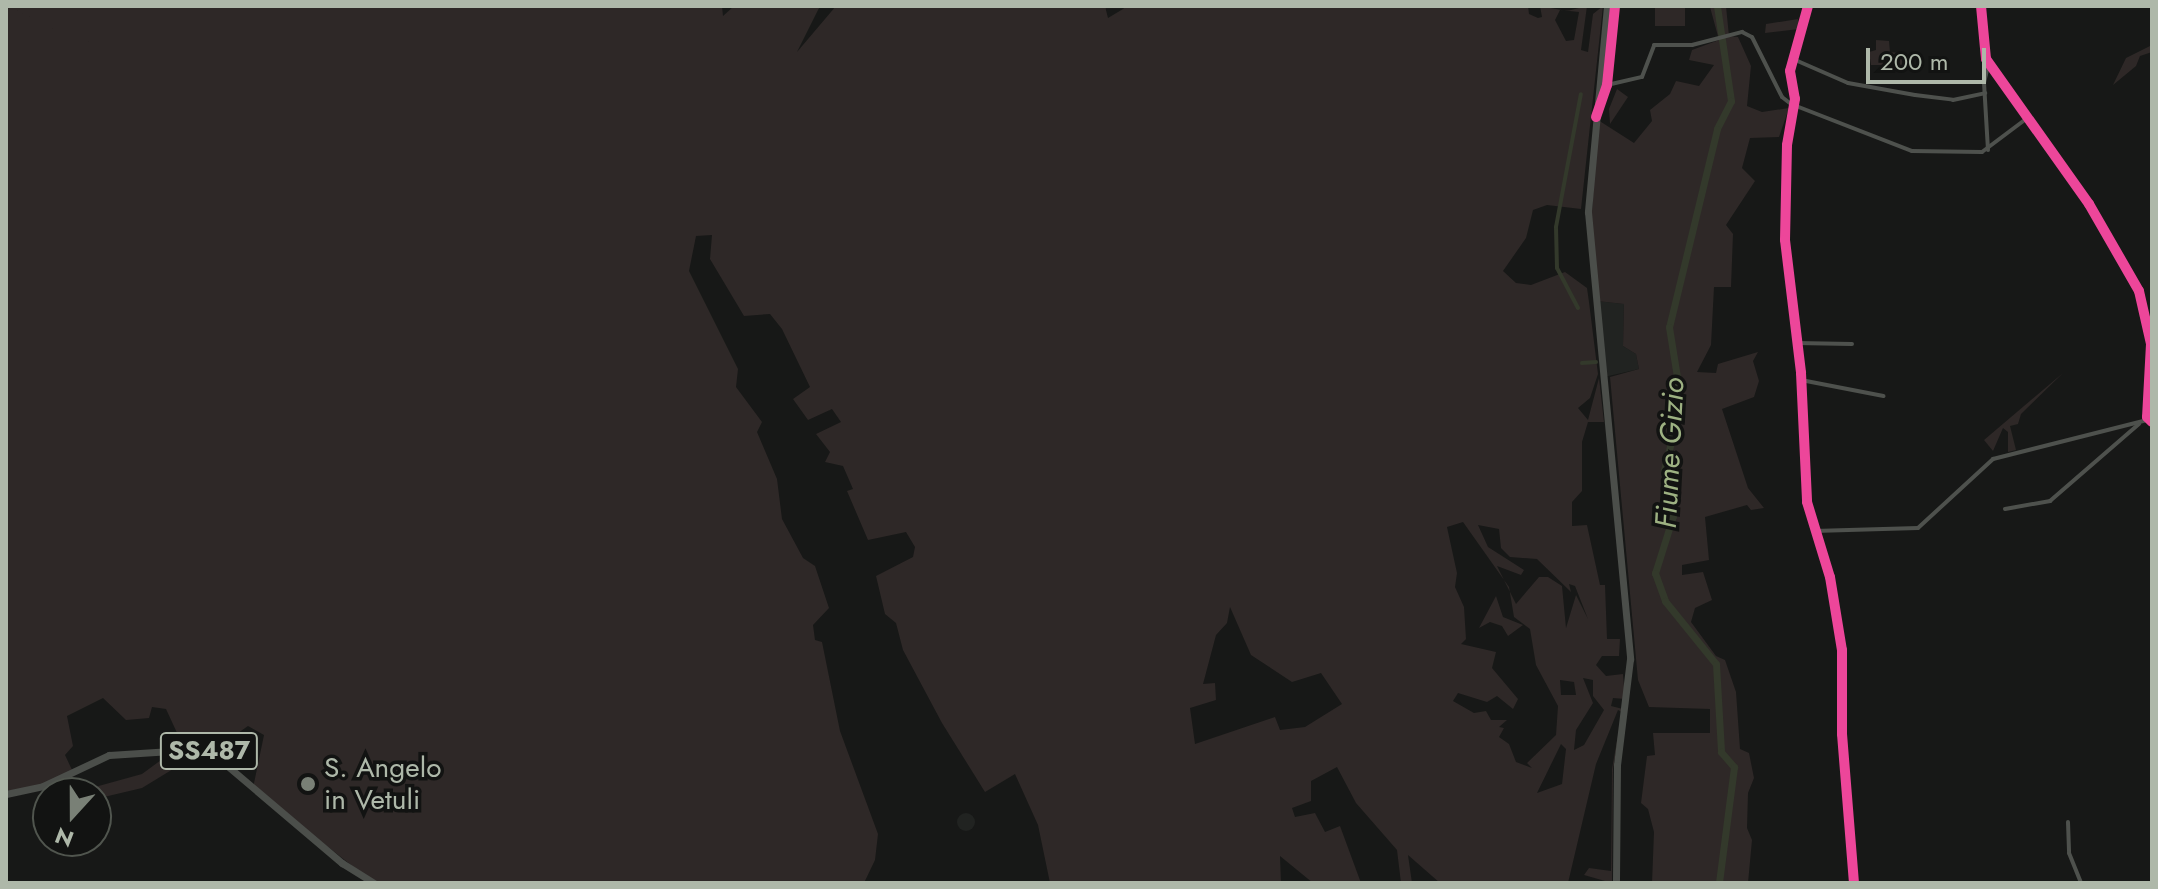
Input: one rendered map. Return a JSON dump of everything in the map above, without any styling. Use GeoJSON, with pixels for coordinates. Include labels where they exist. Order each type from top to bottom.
{"type":"FeatureCollection","features":[{"type":"Feature","properties":{"kind":"main road"},"geometry":{"type":"LineString","coordinates":[[1607,6],[1588,236],[1630,659],[1617,765],[1616,883]]}},
{"type":"Feature","properties":{"kind":"main road","name":"SS487"},"geometry":{"type":"LineString","coordinates":[[6,794],[43,786],[109,755],[202,749],[211,752],[342,863],[374,883]]}},
{"type":"Feature","properties":{"kind":"street"},"geometry":{"type":"LineString","coordinates":[[1596,117],[1607,85],[1605,49],[1615,6]]}},
{"type":"Feature","properties":{"kind":"street"},"geometry":{"type":"LineString","coordinates":[[1808,6],[1793,59],[1794,105],[1785,199],[1801,380],[1807,502],[1830,577],[1841,637],[1842,734],[1854,883]]}},
{"type":"Feature","properties":{"kind":"street"},"geometry":{"type":"LineString","coordinates":[[1981,6],[1989,61],[1985,93],[1988,151]]}},
{"type":"Feature","properties":{"kind":"street"},"geometry":{"type":"LineString","coordinates":[[1607,85],[1642,77],[1654,45],[1692,45],[1742,32],[1752,37],[1782,97],[1794,105],[1912,151],[1988,151],[2026,119]]}},
{"type":"Feature","properties":{"kind":"street"},"geometry":{"type":"LineString","coordinates":[[1793,59],[1848,83],[1902,93],[1942,100],[1985,93]]}},
{"type":"Feature","properties":{"kind":"street"},"geometry":{"type":"LineString","coordinates":[[1814,531],[1918,528],[1993,459],[2150,421],[2151,344],[2139,291],[2089,204],[2026,119],[1989,61]]}},
{"type":"Feature","properties":{"kind":"street"},"geometry":{"type":"LineString","coordinates":[[1796,343],[1852,344]]}},
{"type":"Feature","properties":{"kind":"street"},"geometry":{"type":"LineString","coordinates":[[1801,380],[1883,396]]}},
{"type":"Feature","properties":{"kind":"street"},"geometry":{"type":"LineString","coordinates":[[2005,509],[2050,501],[2139,424]]}},
{"type":"Feature","properties":{"kind":"street"},"geometry":{"type":"LineString","coordinates":[[2068,822],[2069,853],[2081,883]]}},
{"type":"Feature","properties":{"kind":"shaded area"},"geometry":{"type":"Polygon","coordinates":[[[6,6],[722,6],[723,16],[734,6],[820,6],[797,52],[836,6],[1105,6],[1108,18],[1128,6],[1528,6],[1529,14],[1538,18],[1542,17],[1540,6],[1564,10],[1560,10],[1555,20],[1566,41],[1574,40],[1579,12],[1568,11],[1587,6],[1581,50],[1588,52],[1593,14],[1603,6],[1581,209],[1547,205],[1533,210],[1526,238],[1503,271],[1516,283],[1531,285],[1565,272],[1587,288],[1598,374],[1590,398],[1578,408],[1588,420],[1599,378],[1604,422],[1588,422],[1582,442],[1582,491],[1572,502],[1572,526],[1587,525],[1600,585],[1605,585],[1607,639],[1620,639],[1619,656],[1602,656],[1596,665],[1606,676],[1623,674],[1625,699],[1613,698],[1611,706],[1623,709],[1613,769],[1612,883],[1584,875],[1589,868],[1611,871],[1612,769],[1622,712],[1618,710],[1596,764],[1568,883],[1440,883],[1408,855],[1412,883],[1401,883],[1397,850],[1356,803],[1337,767],[1311,781],[1311,801],[1292,808],[1295,817],[1315,813],[1325,832],[1340,826],[1361,883],[1313,883],[1280,856],[1281,883],[1050,883],[1038,825],[1015,774],[985,792],[942,723],[903,650],[896,623],[885,614],[876,576],[913,557],[915,547],[906,532],[868,540],[847,491],[853,489],[843,466],[825,462],[830,452],[816,434],[841,422],[832,409],[808,420],[793,399],[810,387],[782,329],[770,314],[744,316],[710,259],[712,235],[696,236],[689,271],[738,369],[736,387],[762,422],[757,432],[777,479],[782,519],[803,558],[815,566],[829,608],[813,625],[815,640],[822,642],[840,731],[878,834],[875,860],[864,883],[374,883],[253,788],[264,735],[248,726],[211,752],[184,748],[166,709],[152,707],[149,718],[126,720],[103,698],[67,716],[73,746],[65,755],[73,772],[62,777],[32,777],[32,788],[6,794],[6,6]],[[1463,522],[1447,527],[1457,573],[1455,587],[1464,607],[1466,639],[1461,644],[1496,652],[1492,668],[1518,699],[1513,709],[1497,696],[1487,702],[1458,693],[1453,701],[1474,713],[1486,711],[1491,720],[1507,720],[1499,727],[1504,728],[1499,737],[1509,744],[1516,762],[1532,768],[1527,763],[1556,735],[1558,706],[1536,665],[1530,629],[1514,617],[1510,592],[1516,604],[1539,577],[1548,577],[1562,586],[1566,628],[1576,595],[1588,619],[1575,586],[1569,584],[1571,592],[1537,559],[1510,557],[1501,548],[1499,529],[1478,525],[1488,547],[1524,570],[1521,575],[1497,566],[1504,580],[1463,522]],[[1230,607],[1227,623],[1216,635],[1203,684],[1215,683],[1216,700],[1190,708],[1195,744],[1275,717],[1280,730],[1305,727],[1342,704],[1321,673],[1292,682],[1251,655],[1230,607]],[[1583,678],[1593,703],[1576,730],[1574,750],[1584,745],[1604,710],[1593,696],[1593,680],[1583,678]],[[1560,680],[1561,695],[1576,695],[1574,682],[1560,680]],[[1561,744],[1537,793],[1562,784],[1566,749],[1561,744]]]}},
{"type":"Feature","properties":{"kind":"shaded area"},"geometry":{"type":"Polygon","coordinates":[[[1655,6],[1685,6],[1685,26],[1655,26],[1655,6]]]}},
{"type":"Feature","properties":{"kind":"shaded area"},"geometry":{"type":"Polygon","coordinates":[[[1697,6],[1726,6],[1729,36],[1738,37],[1751,66],[1747,106],[1762,112],[1789,108],[1779,137],[1750,138],[1742,168],[1755,181],[1726,225],[1733,234],[1731,287],[1714,287],[1711,345],[1697,372],[1716,373],[1718,364],[1758,352],[1753,361],[1759,381],[1754,397],[1722,409],[1748,488],[1764,508],[1751,510],[1747,505],[1705,517],[1709,560],[1682,565],[1682,575],[1703,572],[1712,600],[1695,608],[1691,622],[1716,656],[1725,660],[1736,692],[1740,749],[1749,753],[1754,778],[1748,793],[1747,828],[1752,840],[1748,883],[1652,883],[1654,832],[1648,809],[1641,803],[1647,756],[1655,755],[1653,733],[1710,733],[1710,709],[1649,707],[1638,680],[1610,377],[1639,369],[1636,354],[1623,346],[1624,304],[1597,301],[1591,227],[1598,120],[1634,143],[1652,121],[1650,110],[1670,94],[1676,81],[1699,86],[1714,65],[1689,60],[1692,50],[1719,40],[1710,7],[1697,6]]]}},
{"type":"Feature","properties":{"kind":"shaded area"},"geometry":{"type":"Polygon","coordinates":[[[1798,19],[1799,29],[1765,33],[1766,24],[1798,19]]]}},
{"type":"Feature","properties":{"kind":"shaded area"},"geometry":{"type":"Polygon","coordinates":[[[1876,40],[1889,41],[1890,52],[1908,54],[1907,65],[1871,65],[1869,52],[1876,50],[1876,40]]]}},
{"type":"Feature","properties":{"kind":"shaded area"},"geometry":{"type":"Polygon","coordinates":[[[2152,45],[2152,52],[2140,56],[2136,66],[2113,85],[2126,58],[2152,45]]]}},
{"type":"Feature","properties":{"kind":"shaded area"},"geometry":{"type":"Polygon","coordinates":[[[1617,89],[1628,97],[1610,124],[1609,109],[1617,89]]]}},
{"type":"Feature","properties":{"kind":"shaded area"},"geometry":{"type":"Polygon","coordinates":[[[1597,301],[1624,304],[1623,346],[1636,354],[1639,369],[1604,377],[1597,301]]]}},
{"type":"Feature","properties":{"kind":"shaded area"},"geometry":{"type":"Polygon","coordinates":[[[2063,373],[2021,414],[2018,424],[2010,426],[2016,450],[2008,452],[2008,432],[2003,428],[1993,451],[1984,440],[2063,373]]]}},
{"type":"Feature","properties":{"kind":"shaded area"},"geometry":{"type":"Polygon","coordinates":[[[1496,596],[1503,617],[1523,625],[1508,636],[1502,626],[1490,622],[1479,628],[1496,596]]]}},
{"type":"Feature","properties":{"kind":"shaded area"},"geometry":{"type":"Polygon","coordinates":[[[172,752],[201,752],[142,788],[112,795],[112,782],[142,774],[172,752]]]}},
{"type":"Feature","properties":{"kind":"shaded area"},"geometry":{"type":"Polygon","coordinates":[[[966,813],[975,822],[966,831],[957,822],[966,813]]]}},
{"type":"Feature","properties":{"kind":"waterway","name":"Fiume Gizio"},"geometry":{"type":"LineString","coordinates":[[1717,6],[1731,101],[1717,129],[1669,327],[1677,377],[1674,430],[1664,470],[1673,486],[1673,516],[1655,573],[1665,601],[1716,664],[1721,752],[1734,767],[1719,883]]}},
{"type":"Feature","properties":{"kind":"waterway"},"geometry":{"type":"LineString","coordinates":[[1578,308],[1557,268],[1556,227],[1581,94]]}},
{"type":"Feature","properties":{"kind":"waterway"},"geometry":{"type":"LineString","coordinates":[[1582,363],[1596,362]]}},
{"type":"Feature","properties":{"kind":"cycle path"},"geometry":{"type":"LineString","coordinates":[[1596,117],[1607,85],[1615,6]]}},
{"type":"Feature","properties":{"kind":"cycle path"},"geometry":{"type":"LineString","coordinates":[[1808,6],[1790,71],[1795,99],[1787,145],[1785,240],[1801,373],[1807,502],[1830,577],[1842,650],[1842,734],[1854,883]]}},
{"type":"Feature","properties":{"kind":"cycle path"},"geometry":{"type":"LineString","coordinates":[[1981,6],[1986,59],[2089,204],[2139,291],[2151,344],[2147,417],[2152,422]]}},
{"type":"Feature","properties":{"kind":"place","name":"S. Angelo in Vetuli"},"geometry":{"type":"Point","coordinates":[308,784]}}]}
